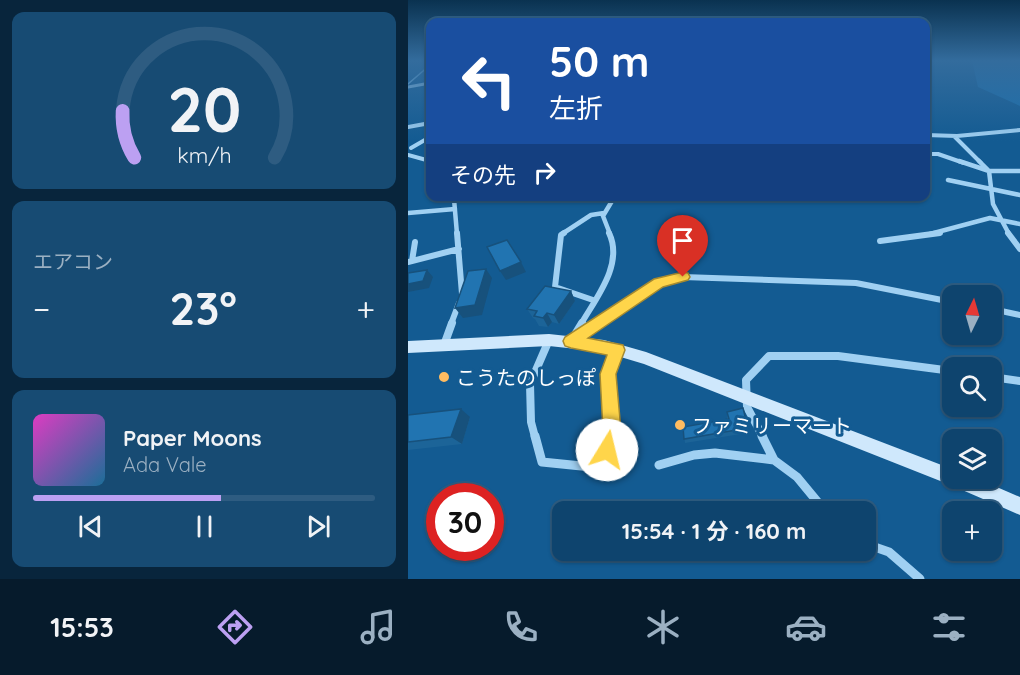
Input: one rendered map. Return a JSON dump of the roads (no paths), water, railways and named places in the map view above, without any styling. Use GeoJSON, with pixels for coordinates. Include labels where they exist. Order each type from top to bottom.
{"type":"FeatureCollection","features":[{"type":"Feature","properties":{"kind":"street"},"geometry":{"type":"LineString","coordinates":[[408,127],[426,124]]}},
{"type":"Feature","properties":{"kind":"street"},"geometry":{"type":"LineString","coordinates":[[930,135],[954,136],[1020,130]]}},
{"type":"Feature","properties":{"kind":"street"},"geometry":{"type":"LineString","coordinates":[[954,136],[989,171],[988,190],[998,220],[1020,249]]}},
{"type":"Feature","properties":{"kind":"street"},"geometry":{"type":"LineString","coordinates":[[411,148],[426,139]]}},
{"type":"Feature","properties":{"kind":"street"},"geometry":{"type":"LineString","coordinates":[[930,154],[938,154],[989,171],[1020,171]]}},
{"type":"Feature","properties":{"kind":"street"},"geometry":{"type":"LineString","coordinates":[[408,155],[426,160]]}},
{"type":"Feature","properties":{"kind":"street"},"geometry":{"type":"LineString","coordinates":[[948,180],[1020,195]]}},
{"type":"Feature","properties":{"kind":"street"},"geometry":{"type":"LineString","coordinates":[[444,345],[462,292],[454,201]]}},
{"type":"Feature","properties":{"kind":"street"},"geometry":{"type":"LineString","coordinates":[[571,341],[609,275],[615,259],[615,247],[604,224],[604,213],[612,201]]}},
{"type":"Feature","properties":{"kind":"street"},"geometry":{"type":"LineString","coordinates":[[408,213],[455,209]]}},
{"type":"Feature","properties":{"kind":"street"},"geometry":{"type":"LineString","coordinates":[[593,300],[555,286],[555,273],[561,235],[591,215],[604,213]]}},
{"type":"Feature","properties":{"kind":"street"},"geometry":{"type":"LineString","coordinates":[[880,241],[939,233],[990,218],[1020,224]]}},
{"type":"Feature","properties":{"kind":"street"},"geometry":{"type":"LineString","coordinates":[[415,242],[410,262],[459,249]]}},
{"type":"Feature","properties":{"kind":"street"},"geometry":{"type":"LineString","coordinates":[[571,341],[659,283],[683,277],[856,283],[942,300]]}},
{"type":"Feature","properties":{"kind":"street"},"geometry":{"type":"LineString","coordinates":[[1002,311],[1020,315]]}},
{"type":"Feature","properties":{"kind":"street"},"geometry":{"type":"LineString","coordinates":[[549,340],[530,384],[531,422],[542,462],[601,468],[612,431],[608,374],[617,350]]}},
{"type":"Feature","properties":{"kind":"street"},"geometry":{"type":"LineString","coordinates":[[408,347],[549,340],[571,341],[617,350],[646,358],[942,474]]}},
{"type":"Feature","properties":{"kind":"street"},"geometry":{"type":"LineString","coordinates":[[817,501],[797,477],[774,460],[747,407],[746,380],[769,356],[803,353],[856,356],[942,369]]}},
{"type":"Feature","properties":{"kind":"street"},"geometry":{"type":"LineString","coordinates":[[1002,378],[1020,381]]}},
{"type":"Feature","properties":{"kind":"street"},"geometry":{"type":"LineString","coordinates":[[659,465],[694,455],[715,453],[774,460]]}},
{"type":"Feature","properties":{"kind":"street"},"geometry":{"type":"LineString","coordinates":[[979,489],[1020,506]]}},
{"type":"Feature","properties":{"kind":"street"},"geometry":{"type":"LineString","coordinates":[[876,547],[889,552],[920,579]]}},
{"type":"Feature","properties":{"kind":"place","name":"こうたのしっぽ"},"geometry":{"type":"Point","coordinates":[444,377]}},
{"type":"Feature","properties":{"kind":"place","name":"ファミリーマート"},"geometry":{"type":"Point","coordinates":[680,425]}}]}
